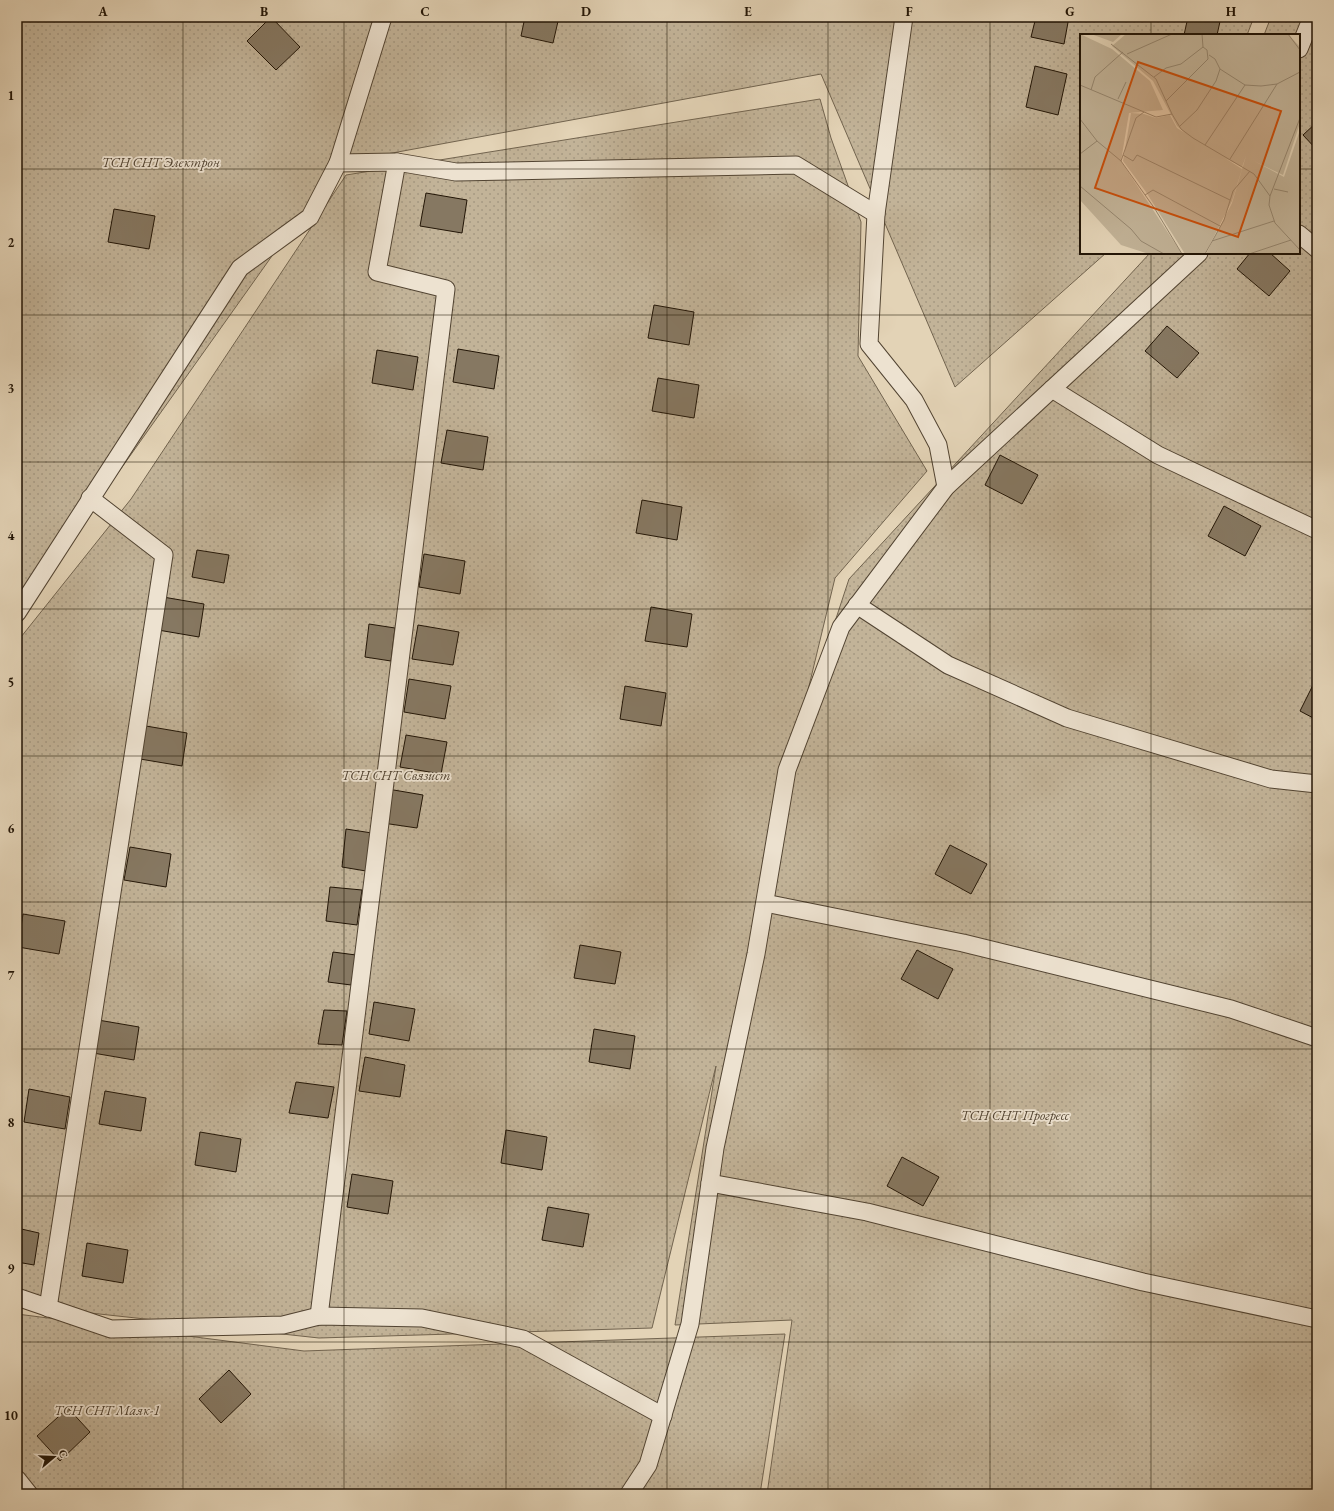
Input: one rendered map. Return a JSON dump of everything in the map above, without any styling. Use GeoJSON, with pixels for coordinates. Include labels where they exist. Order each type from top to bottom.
{"type":"FeatureCollection","features":[{"type":"Feature","properties":{"kind":"lane"},"geometry":{"type":"LineString","coordinates":[[17,613],[240,268],[310,217],[338,163],[383,17]]}},
{"type":"Feature","properties":{"kind":"lane"},"geometry":{"type":"LineString","coordinates":[[904,17],[876,214],[869,344],[914,400],[938,445],[946,487]]}},
{"type":"Feature","properties":{"kind":"lane"},"geometry":{"type":"LineString","coordinates":[[1300,47],[1312,17]]}},
{"type":"Feature","properties":{"kind":"lane"},"geometry":{"type":"LineString","coordinates":[[338,163],[397,162],[456,172],[796,165],[876,214]]}},
{"type":"Feature","properties":{"kind":"lane"},"geometry":{"type":"LineString","coordinates":[[318,1316],[446,289],[377,272],[397,162]]}},
{"type":"Feature","properties":{"kind":"lane"},"geometry":{"type":"LineString","coordinates":[[1300,235],[1317,249]]}},
{"type":"Feature","properties":{"kind":"lane"},"geometry":{"type":"LineString","coordinates":[[629,1494],[648,1465],[690,1324],[715,1148],[756,954],[787,770],[841,627],[946,487],[1198,254]]}},
{"type":"Feature","properties":{"kind":"lane"},"geometry":{"type":"LineString","coordinates":[[1052,389],[1158,455],[1317,530]]}},
{"type":"Feature","properties":{"kind":"lane"},"geometry":{"type":"LineString","coordinates":[[48,1308],[164,555],[90,498]]}},
{"type":"Feature","properties":{"kind":"lane"},"geometry":{"type":"LineString","coordinates":[[857,605],[948,665],[1067,718],[1271,779],[1317,784]]}},
{"type":"Feature","properties":{"kind":"lane"},"geometry":{"type":"LineString","coordinates":[[765,903],[962,943],[1231,1010],[1317,1038]]}},
{"type":"Feature","properties":{"kind":"lane"},"geometry":{"type":"LineString","coordinates":[[710,1183],[867,1212],[1143,1282],[1317,1319]]}},
{"type":"Feature","properties":{"kind":"lane"},"geometry":{"type":"LineString","coordinates":[[17,1297],[111,1329],[283,1325],[318,1316],[422,1318],[523,1339],[663,1416]]}},
{"type":"Feature","properties":{"kind":"lane"},"geometry":{"type":"LineString","coordinates":[[17,1479],[29,1494]]}},
{"type":"Feature","properties":{"kind":"green space","name":"ТСН СНТ Электрон"},"geometry":{"type":"Polygon","coordinates":[[[17,17],[1254,17],[1247,34],[1080,34],[1080,254],[1105,254],[955,387],[821,74],[338,163],[17,615],[17,17]]]}},
{"type":"Feature","properties":{"kind":"green space"},"geometry":{"type":"Polygon","coordinates":[[[1271,17],[1317,17],[1317,1494],[767,1494],[792,1320],[675,1325],[716,1066],[652,1328],[319,1338],[17,1305],[17,642],[131,499],[346,175],[820,99],[831,138],[861,222],[858,356],[927,471],[835,578],[796,740],[849,579],[1149,254],[1300,254],[1300,34],[1264,34],[1271,17]]]}},
{"type":"Feature","properties":{"kind":"green space","name":"ТСН СНТ Маяк-1"},"geometry":{"type":"Polygon","coordinates":[[[17,1314],[304,1351],[785,1334],[760,1494],[17,1494],[17,1314]]]}},
{"type":"Feature","properties":{"kind":"building"},"geometry":{"type":"Polygon","coordinates":[[[17,17],[23,17],[25,19],[17,27],[17,17]]]}},
{"type":"Feature","properties":{"kind":"building"},"geometry":{"type":"Polygon","coordinates":[[[271,17],[300,47],[276,70],[247,41],[271,17]]]}},
{"type":"Feature","properties":{"kind":"building"},"geometry":{"type":"Polygon","coordinates":[[[525,17],[559,17],[553,43],[521,36],[525,17]]]}},
{"type":"Feature","properties":{"kind":"building"},"geometry":{"type":"Polygon","coordinates":[[[1036,17],[1069,17],[1064,44],[1031,37],[1036,17]]]}},
{"type":"Feature","properties":{"kind":"building"},"geometry":{"type":"Polygon","coordinates":[[[1188,17],[1221,17],[1217,34],[1184,34],[1188,17]]]}},
{"type":"Feature","properties":{"kind":"building"},"geometry":{"type":"Polygon","coordinates":[[[1035,66],[1067,74],[1058,115],[1026,107],[1035,66]]]}},
{"type":"Feature","properties":{"kind":"building"},"geometry":{"type":"Polygon","coordinates":[[[1317,122],[1317,150],[1303,135],[1317,122]]]}},
{"type":"Feature","properties":{"kind":"building"},"geometry":{"type":"Polygon","coordinates":[[[426,193],[467,200],[462,233],[420,226],[426,193]]]}},
{"type":"Feature","properties":{"kind":"building"},"geometry":{"type":"Polygon","coordinates":[[[114,209],[155,216],[149,249],[108,242],[114,209]]]}},
{"type":"Feature","properties":{"kind":"building"},"geometry":{"type":"Polygon","coordinates":[[[1249,254],[1271,254],[1290,271],[1269,296],[1237,269],[1249,254]]]}},
{"type":"Feature","properties":{"kind":"building"},"geometry":{"type":"Polygon","coordinates":[[[654,305],[694,312],[689,345],[648,338],[654,305]]]}},
{"type":"Feature","properties":{"kind":"building"},"geometry":{"type":"Polygon","coordinates":[[[1167,326],[1199,353],[1177,378],[1145,351],[1167,326]]]}},
{"type":"Feature","properties":{"kind":"building"},"geometry":{"type":"Polygon","coordinates":[[[458,349],[499,356],[494,389],[453,382],[458,349]]]}},
{"type":"Feature","properties":{"kind":"building"},"geometry":{"type":"Polygon","coordinates":[[[377,350],[418,357],[413,390],[372,383],[377,350]]]}},
{"type":"Feature","properties":{"kind":"building"},"geometry":{"type":"Polygon","coordinates":[[[658,378],[699,385],[694,418],[652,411],[658,378]]]}},
{"type":"Feature","properties":{"kind":"building"},"geometry":{"type":"Polygon","coordinates":[[[447,430],[488,437],[483,470],[441,463],[447,430]]]}},
{"type":"Feature","properties":{"kind":"building"},"geometry":{"type":"Polygon","coordinates":[[[1000,455],[1038,475],[1022,504],[985,485],[1000,455]]]}},
{"type":"Feature","properties":{"kind":"building"},"geometry":{"type":"Polygon","coordinates":[[[642,500],[682,507],[677,540],[636,533],[642,500]]]}},
{"type":"Feature","properties":{"kind":"building"},"geometry":{"type":"Polygon","coordinates":[[[1224,506],[1261,526],[1245,556],[1208,536],[1224,506]]]}},
{"type":"Feature","properties":{"kind":"building"},"geometry":{"type":"Polygon","coordinates":[[[197,550],[229,555],[224,583],[192,577],[197,550]]]}},
{"type":"Feature","properties":{"kind":"building"},"geometry":{"type":"Polygon","coordinates":[[[424,554],[465,561],[460,594],[419,587],[424,554]]]}},
{"type":"Feature","properties":{"kind":"building"},"geometry":{"type":"Polygon","coordinates":[[[163,597],[204,604],[199,637],[158,630],[163,597]]]}},
{"type":"Feature","properties":{"kind":"building"},"geometry":{"type":"Polygon","coordinates":[[[651,607],[692,614],[687,647],[645,641],[651,607]]]}},
{"type":"Feature","properties":{"kind":"building"},"geometry":{"type":"Polygon","coordinates":[[[369,624],[395,628],[391,661],[365,657],[369,624]]]}},
{"type":"Feature","properties":{"kind":"building"},"geometry":{"type":"Polygon","coordinates":[[[418,625],[459,632],[453,665],[412,659],[418,625]]]}},
{"type":"Feature","properties":{"kind":"building"},"geometry":{"type":"Polygon","coordinates":[[[409,679],[451,686],[445,719],[404,712],[409,679]]]}},
{"type":"Feature","properties":{"kind":"building"},"geometry":{"type":"Polygon","coordinates":[[[1315,681],[1317,683],[1317,720],[1300,711],[1315,681]]]}},
{"type":"Feature","properties":{"kind":"building"},"geometry":{"type":"Polygon","coordinates":[[[625,686],[666,693],[661,726],[620,719],[625,686]]]}},
{"type":"Feature","properties":{"kind":"building"},"geometry":{"type":"Polygon","coordinates":[[[146,726],[187,733],[182,766],[140,759],[146,726]]]}},
{"type":"Feature","properties":{"kind":"building"},"geometry":{"type":"Polygon","coordinates":[[[406,735],[447,742],[441,774],[400,767],[406,735]]]}},
{"type":"Feature","properties":{"kind":"building"},"geometry":{"type":"Polygon","coordinates":[[[382,788],[423,795],[417,828],[376,822],[382,788]]]}},
{"type":"Feature","properties":{"kind":"building"},"geometry":{"type":"Polygon","coordinates":[[[346,829],[372,833],[366,871],[342,867],[346,829]]]}},
{"type":"Feature","properties":{"kind":"building"},"geometry":{"type":"Polygon","coordinates":[[[950,845],[987,864],[971,894],[935,874],[950,845]]]}},
{"type":"Feature","properties":{"kind":"building"},"geometry":{"type":"Polygon","coordinates":[[[130,847],[171,854],[166,887],[124,880],[130,847]]]}},
{"type":"Feature","properties":{"kind":"building"},"geometry":{"type":"Polygon","coordinates":[[[330,887],[362,890],[357,925],[326,921],[330,887]]]}},
{"type":"Feature","properties":{"kind":"building"},"geometry":{"type":"Polygon","coordinates":[[[23,914],[65,921],[59,954],[18,947],[23,914]]]}},
{"type":"Feature","properties":{"kind":"building"},"geometry":{"type":"Polygon","coordinates":[[[580,945],[621,952],[615,984],[574,978],[580,945]]]}},
{"type":"Feature","properties":{"kind":"building"},"geometry":{"type":"Polygon","coordinates":[[[917,950],[953,969],[938,999],[901,979],[917,950]]]}},
{"type":"Feature","properties":{"kind":"building"},"geometry":{"type":"Polygon","coordinates":[[[333,952],[356,955],[351,985],[328,982],[333,952]]]}},
{"type":"Feature","properties":{"kind":"building"},"geometry":{"type":"Polygon","coordinates":[[[374,1002],[415,1009],[409,1041],[369,1034],[374,1002]]]}},
{"type":"Feature","properties":{"kind":"building"},"geometry":{"type":"Polygon","coordinates":[[[324,1010],[347,1011],[342,1045],[318,1044],[324,1010]]]}},
{"type":"Feature","properties":{"kind":"building"},"geometry":{"type":"Polygon","coordinates":[[[98,1020],[139,1027],[134,1060],[93,1053],[98,1020]]]}},
{"type":"Feature","properties":{"kind":"building"},"geometry":{"type":"Polygon","coordinates":[[[594,1029],[635,1036],[630,1069],[589,1062],[594,1029]]]}},
{"type":"Feature","properties":{"kind":"building"},"geometry":{"type":"Polygon","coordinates":[[[365,1057],[405,1065],[400,1097],[359,1091],[365,1057]]]}},
{"type":"Feature","properties":{"kind":"building"},"geometry":{"type":"Polygon","coordinates":[[[296,1082],[334,1087],[328,1118],[289,1113],[296,1082]]]}},
{"type":"Feature","properties":{"kind":"building"},"geometry":{"type":"Polygon","coordinates":[[[29,1089],[70,1097],[65,1129],[24,1122],[29,1089]]]}},
{"type":"Feature","properties":{"kind":"building"},"geometry":{"type":"Polygon","coordinates":[[[105,1091],[146,1098],[141,1131],[99,1124],[105,1091]]]}},
{"type":"Feature","properties":{"kind":"building"},"geometry":{"type":"Polygon","coordinates":[[[506,1130],[547,1137],[542,1170],[501,1163],[506,1130]]]}},
{"type":"Feature","properties":{"kind":"building"},"geometry":{"type":"Polygon","coordinates":[[[200,1132],[241,1139],[236,1172],[195,1165],[200,1132]]]}},
{"type":"Feature","properties":{"kind":"building"},"geometry":{"type":"Polygon","coordinates":[[[902,1157],[939,1177],[923,1206],[887,1186],[902,1157]]]}},
{"type":"Feature","properties":{"kind":"building"},"geometry":{"type":"Polygon","coordinates":[[[352,1174],[393,1181],[388,1214],[347,1207],[352,1174]]]}},
{"type":"Feature","properties":{"kind":"building"},"geometry":{"type":"Polygon","coordinates":[[[548,1207],[589,1214],[583,1247],[542,1240],[548,1207]]]}},
{"type":"Feature","properties":{"kind":"building"},"geometry":{"type":"Polygon","coordinates":[[[17,1228],[39,1233],[34,1265],[17,1262],[17,1228]]]}},
{"type":"Feature","properties":{"kind":"building"},"geometry":{"type":"Polygon","coordinates":[[[87,1243],[128,1250],[123,1283],[82,1276],[87,1243]]]}},
{"type":"Feature","properties":{"kind":"building"},"geometry":{"type":"Polygon","coordinates":[[[229,1370],[251,1394],[221,1423],[199,1399],[229,1370]]]}},
{"type":"Feature","properties":{"kind":"building"},"geometry":{"type":"Polygon","coordinates":[[[68,1408],[90,1432],[60,1461],[37,1436],[68,1408]]]}},
{"type":"Feature","properties":{"kind":"park label","name":"ТСН СНТ Связист"},"geometry":{"type":"Point","coordinates":[396,775]}},
{"type":"Feature","properties":{"kind":"park label","name":"ТСН СНТ Прогресс"},"geometry":{"type":"Point","coordinates":[1015,1115]}}]}
